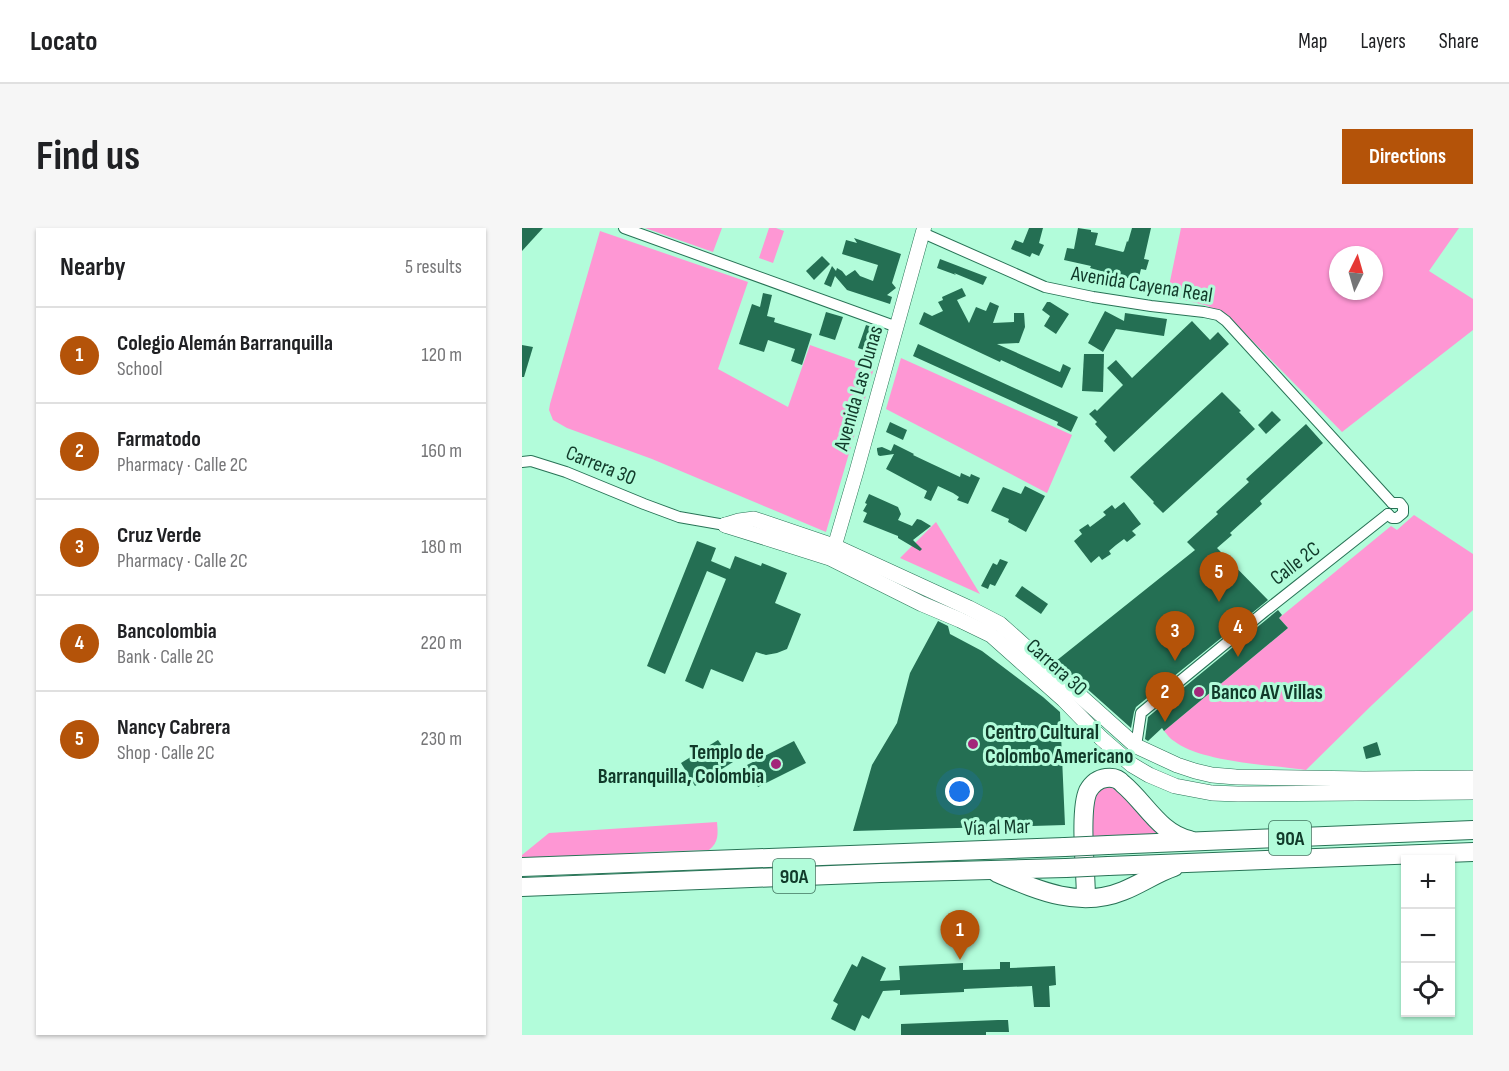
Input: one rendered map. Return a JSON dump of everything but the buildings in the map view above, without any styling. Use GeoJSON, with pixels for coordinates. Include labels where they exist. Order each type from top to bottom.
{"type":"FeatureCollection","features":[{"type":"Feature","properties":{"kind":"highway"},"geometry":{"type":"LineString","coordinates":[[1086,898],[1085,803],[1089,790],[1101,779],[1111,778],[1122,782],[1171,832],[1188,840],[1213,841]]}},
{"type":"Feature","properties":{"kind":"highway","name":"Vía al Mar"},"geometry":{"type":"LineString","coordinates":[[522,867],[1473,830]]}},
{"type":"Feature","properties":{"kind":"highway","name":"Vía al Mar"},"geometry":{"type":"LineString","coordinates":[[522,887],[1473,852]]}},
{"type":"Feature","properties":{"kind":"highway"},"geometry":{"type":"LineString","coordinates":[[992,871],[1050,894],[1069,898],[1086,898],[1120,892],[1168,869],[1200,862]]}},
{"type":"Feature","properties":{"kind":"main road","name":"Carrera 30"},"geometry":{"type":"LineString","coordinates":[[725,525],[832,552],[969,608],[1000,624],[1136,746],[1177,765],[1212,775],[1364,779],[1473,778]]}},
{"type":"Feature","properties":{"kind":"main road","name":"Carrera 30"},"geometry":{"type":"LineString","coordinates":[[832,552],[922,604],[990,635],[1064,700],[1126,760],[1149,775],[1174,786],[1212,793],[1238,794],[1473,792]]}},
{"type":"Feature","properties":{"kind":"street"},"geometry":{"type":"LineString","coordinates":[[624,228],[897,327]]}},
{"type":"Feature","properties":{"kind":"street","name":"Avenida Las Dunas"},"geometry":{"type":"LineString","coordinates":[[832,552],[923,231]]}},
{"type":"Feature","properties":{"kind":"street","name":"Avenida Cayena Real"},"geometry":{"type":"LineString","coordinates":[[923,231],[1045,287],[1128,303],[1218,315],[1397,504],[1388,506],[1388,514]]}},
{"type":"Feature","properties":{"kind":"street","name":"Carrera 30"},"geometry":{"type":"LineString","coordinates":[[526,461],[566,472],[679,517],[725,525]]}},
{"type":"Feature","properties":{"kind":"street","name":"Calle 2C"},"geometry":{"type":"LineString","coordinates":[[1136,746],[1142,713],[1388,514]]}},
{"type":"Feature","properties":{"kind":"shaded area"},"geometry":{"type":"Polygon","coordinates":[[[645,228],[722,228],[713,252],[645,228]]]}},
{"type":"Feature","properties":{"kind":"shaded area"},"geometry":{"type":"Polygon","coordinates":[[[769,228],[784,231],[773,263],[759,258],[769,228]]]}},
{"type":"Feature","properties":{"kind":"shaded area"},"geometry":{"type":"Polygon","coordinates":[[[1181,228],[1459,228],[1429,271],[1473,299],[1473,330],[1342,432],[1226,314],[1205,305],[1167,296],[1181,228]]]}},
{"type":"Feature","properties":{"kind":"shaded area"},"geometry":{"type":"Polygon","coordinates":[[[600,231],[748,282],[718,369],[788,407],[810,345],[874,368],[826,532],[652,459],[567,428],[553,420],[549,410],[550,404],[600,231]]]}},
{"type":"Feature","properties":{"kind":"shaded area"},"geometry":{"type":"Polygon","coordinates":[[[901,358],[1072,435],[1047,493],[886,409],[901,358]]]}},
{"type":"Feature","properties":{"kind":"shaded area"},"geometry":{"type":"Polygon","coordinates":[[[1414,515],[1473,554],[1473,610],[1306,770],[1201,754],[1170,738],[1164,731],[1288,628],[1279,618],[1391,526],[1397,530],[1414,515]]]}},
{"type":"Feature","properties":{"kind":"shaded area"},"geometry":{"type":"Polygon","coordinates":[[[936,522],[980,594],[900,558],[936,522]]]}},
{"type":"Feature","properties":{"kind":"shaded area"},"geometry":{"type":"Polygon","coordinates":[[[1102,786],[1116,786],[1167,836],[1092,839],[1091,803],[1102,786]]]}},
{"type":"Feature","properties":{"kind":"shaded area"},"geometry":{"type":"Polygon","coordinates":[[[717,822],[716,841],[709,850],[522,861],[522,855],[549,833],[717,822]]]}},
{"type":"Feature","properties":{"kind":"place","name":"Nancy Cabrera"},"geometry":{"type":"Point","coordinates":[1219,602]}},
{"type":"Feature","properties":{"kind":"place","name":"Bancolombia"},"geometry":{"type":"Point","coordinates":[1238,657]}},
{"type":"Feature","properties":{"kind":"place","name":"Cruz Verde"},"geometry":{"type":"Point","coordinates":[1175,661]}},
{"type":"Feature","properties":{"kind":"place","name":"Banco AV Villas"},"geometry":{"type":"Point","coordinates":[1199,692]}},
{"type":"Feature","properties":{"kind":"place","name":"Farmatodo"},"geometry":{"type":"Point","coordinates":[1165,722]}},
{"type":"Feature","properties":{"kind":"place","name":"Centro Cultural Colombo Americano"},"geometry":{"type":"Point","coordinates":[973,744]}},
{"type":"Feature","properties":{"kind":"place","name":"Templo de Barranquilla, Colombia"},"geometry":{"type":"Point","coordinates":[776,764]}},
{"type":"Feature","properties":{"kind":"place","name":"Colegio Alemán Barranquilla"},"geometry":{"type":"Point","coordinates":[960,960]}}]}
